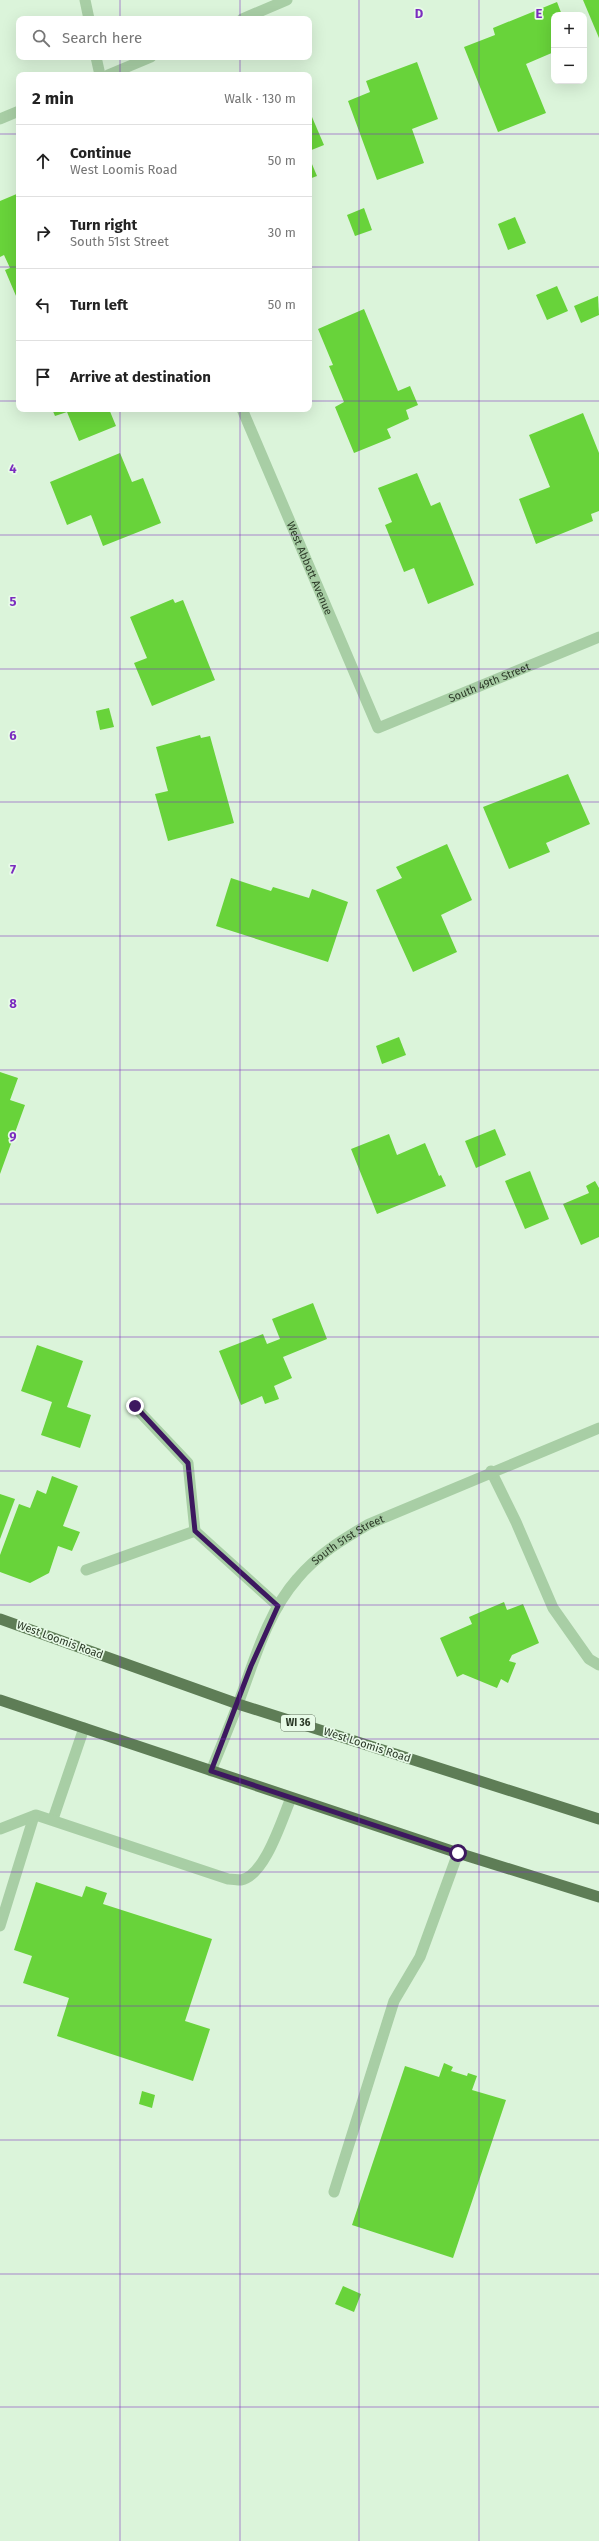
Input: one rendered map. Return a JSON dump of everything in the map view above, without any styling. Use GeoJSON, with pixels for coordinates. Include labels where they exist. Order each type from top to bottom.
{"type":"FeatureCollection","features":[{"type":"Feature","properties":{"kind":"main road","name":"West Loomis Road"},"geometry":{"type":"LineString","coordinates":[[0,1619],[238,1704],[599,1819]]}},
{"type":"Feature","properties":{"kind":"main road"},"geometry":{"type":"LineString","coordinates":[[0,1700],[458,1853],[599,1897]]}},
{"type":"Feature","properties":{"kind":"street"},"geometry":{"type":"LineString","coordinates":[[85,0],[88,16]]}},
{"type":"Feature","properties":{"kind":"street"},"geometry":{"type":"LineString","coordinates":[[249,16],[287,0]]}},
{"type":"Feature","properties":{"kind":"street"},"geometry":{"type":"LineString","coordinates":[[97,60],[99,72]]}},
{"type":"Feature","properties":{"kind":"street"},"geometry":{"type":"LineString","coordinates":[[115,72],[144,60]]}},
{"type":"Feature","properties":{"kind":"street"},"geometry":{"type":"LineString","coordinates":[[0,119],[16,112]]}},
{"type":"Feature","properties":{"kind":"street","name":"West Abbott Avenue"},"geometry":{"type":"LineString","coordinates":[[243,412],[378,728]]}},
{"type":"Feature","properties":{"kind":"street","name":"South 49th Street"},"geometry":{"type":"LineString","coordinates":[[378,728],[599,636]]}},
{"type":"Feature","properties":{"kind":"street"},"geometry":{"type":"LineString","coordinates":[[135,1406],[188,1463],[195,1531],[278,1606]]}},
{"type":"Feature","properties":{"kind":"street","name":"South 51st Street"},"geometry":{"type":"LineString","coordinates":[[211,1771],[238,1704],[251,1666],[278,1606],[297,1579],[317,1558],[339,1541],[369,1524],[599,1428]]}},
{"type":"Feature","properties":{"kind":"street"},"geometry":{"type":"LineString","coordinates":[[491,1472],[516,1522],[553,1608],[589,1659],[599,1665]]}},
{"type":"Feature","properties":{"kind":"street"},"geometry":{"type":"LineString","coordinates":[[86,1570],[195,1531]]}},
{"type":"Feature","properties":{"kind":"street"},"geometry":{"type":"LineString","coordinates":[[53,1819],[84,1728]]}},
{"type":"Feature","properties":{"kind":"street"},"geometry":{"type":"LineString","coordinates":[[0,1828],[34,1816],[53,1819],[228,1879],[241,1880],[254,1873],[263,1862],[291,1798]]}},
{"type":"Feature","properties":{"kind":"street"},"geometry":{"type":"LineString","coordinates":[[0,1926],[34,1816]]}},
{"type":"Feature","properties":{"kind":"street"},"geometry":{"type":"LineString","coordinates":[[334,2192],[394,2001],[420,1957],[458,1853]]}},
{"type":"Feature","properties":{"kind":"building"},"geometry":{"type":"Polygon","coordinates":[[[583,0],[599,0],[599,38],[583,0]]]}},
{"type":"Feature","properties":{"kind":"building"},"geometry":{"type":"Polygon","coordinates":[[[557,2],[561,12],[551,12],[551,53],[526,64],[546,113],[498,132],[464,47],[495,35],[493,28],[557,2]]]}},
{"type":"Feature","properties":{"kind":"building"},"geometry":{"type":"Polygon","coordinates":[[[417,62],[438,119],[412,129],[424,163],[377,180],[348,101],[370,92],[366,81],[417,62]]]}},
{"type":"Feature","properties":{"kind":"building"},"geometry":{"type":"Polygon","coordinates":[[[312,117],[324,145],[312,150],[312,117]]]}},
{"type":"Feature","properties":{"kind":"building"},"geometry":{"type":"Polygon","coordinates":[[[312,164],[317,176],[312,178],[312,164]]]}},
{"type":"Feature","properties":{"kind":"building"},"geometry":{"type":"Polygon","coordinates":[[[16,194],[16,296],[5,270],[10,268],[4,255],[0,257],[0,201],[16,194]]]}},
{"type":"Feature","properties":{"kind":"building"},"geometry":{"type":"Polygon","coordinates":[[[364,208],[372,230],[355,236],[347,215],[364,208]]]}},
{"type":"Feature","properties":{"kind":"building"},"geometry":{"type":"Polygon","coordinates":[[[515,217],[526,243],[508,250],[498,224],[515,217]]]}},
{"type":"Feature","properties":{"kind":"building"},"geometry":{"type":"Polygon","coordinates":[[[557,286],[568,311],[547,320],[536,295],[557,286]]]}},
{"type":"Feature","properties":{"kind":"building"},"geometry":{"type":"Polygon","coordinates":[[[598,296],[599,315],[581,323],[574,306],[598,296]]]}},
{"type":"Feature","properties":{"kind":"building"},"geometry":{"type":"Polygon","coordinates":[[[364,309],[398,391],[410,386],[418,405],[406,410],[409,419],[387,429],[391,438],[354,453],[335,407],[344,402],[329,366],[333,365],[318,329],[364,309]]]}},
{"type":"Feature","properties":{"kind":"building"},"geometry":{"type":"Polygon","coordinates":[[[53,412],[67,412],[55,416],[53,412]]]}},
{"type":"Feature","properties":{"kind":"building"},"geometry":{"type":"Polygon","coordinates":[[[67,412],[110,412],[116,426],[79,441],[67,412]]]}},
{"type":"Feature","properties":{"kind":"building"},"geometry":{"type":"Polygon","coordinates":[[[583,413],[599,453],[599,511],[591,514],[593,521],[536,544],[519,499],[550,487],[529,435],[583,413]]]}},
{"type":"Feature","properties":{"kind":"building"},"geometry":{"type":"Polygon","coordinates":[[[120,453],[132,482],[143,478],[161,523],[103,546],[91,515],[67,525],[50,482],[120,453]]]}},
{"type":"Feature","properties":{"kind":"building"},"geometry":{"type":"Polygon","coordinates":[[[417,473],[431,506],[440,502],[474,585],[428,604],[414,568],[404,572],[385,525],[392,522],[378,488],[417,473]]]}},
{"type":"Feature","properties":{"kind":"building"},"geometry":{"type":"Polygon","coordinates":[[[173,599],[175,603],[183,600],[215,680],[152,706],[134,663],[147,658],[130,617],[173,599]]]}},
{"type":"Feature","properties":{"kind":"building"},"geometry":{"type":"Polygon","coordinates":[[[109,708],[114,727],[100,730],[96,711],[109,708]]]}},
{"type":"Feature","properties":{"kind":"building"},"geometry":{"type":"Polygon","coordinates":[[[200,735],[201,738],[210,736],[234,823],[168,841],[155,794],[168,791],[156,747],[200,735]]]}},
{"type":"Feature","properties":{"kind":"building"},"geometry":{"type":"Polygon","coordinates":[[[568,774],[590,824],[546,843],[550,852],[509,869],[483,807],[568,774]]]}},
{"type":"Feature","properties":{"kind":"building"},"geometry":{"type":"Polygon","coordinates":[[[447,844],[472,900],[441,915],[457,952],[413,972],[376,890],[402,878],[396,867],[447,844]]]}},
{"type":"Feature","properties":{"kind":"building"},"geometry":{"type":"Polygon","coordinates":[[[231,878],[271,891],[273,887],[309,898],[312,889],[348,902],[328,962],[216,926],[231,878]]]}},
{"type":"Feature","properties":{"kind":"building"},"geometry":{"type":"Polygon","coordinates":[[[399,1037],[406,1055],[382,1064],[376,1046],[399,1037]]]}},
{"type":"Feature","properties":{"kind":"building"},"geometry":{"type":"Polygon","coordinates":[[[0,1072],[18,1078],[10,1100],[25,1105],[0,1174],[0,1072]]]}},
{"type":"Feature","properties":{"kind":"building"},"geometry":{"type":"Polygon","coordinates":[[[495,1129],[506,1155],[476,1168],[465,1141],[495,1129]]]}},
{"type":"Feature","properties":{"kind":"building"},"geometry":{"type":"Polygon","coordinates":[[[389,1134],[397,1155],[425,1143],[439,1176],[441,1175],[446,1186],[377,1214],[351,1149],[389,1134]]]}},
{"type":"Feature","properties":{"kind":"building"},"geometry":{"type":"Polygon","coordinates":[[[530,1171],[549,1219],[525,1229],[505,1181],[530,1171]]]}},
{"type":"Feature","properties":{"kind":"building"},"geometry":{"type":"Polygon","coordinates":[[[595,1181],[599,1188],[599,1237],[581,1245],[563,1204],[589,1193],[586,1186],[595,1181]]]}},
{"type":"Feature","properties":{"kind":"building"},"geometry":{"type":"Polygon","coordinates":[[[313,1303],[327,1339],[283,1357],[292,1378],[274,1386],[279,1399],[265,1404],[262,1396],[241,1405],[219,1351],[263,1334],[267,1344],[280,1339],[272,1319],[313,1303]]]}},
{"type":"Feature","properties":{"kind":"building"},"geometry":{"type":"Polygon","coordinates":[[[37,1345],[83,1361],[67,1407],[91,1415],[80,1448],[41,1435],[52,1402],[21,1391],[37,1345]]]}},
{"type":"Feature","properties":{"kind":"building"},"geometry":{"type":"Polygon","coordinates":[[[52,1476],[78,1486],[63,1526],[80,1532],[72,1551],[58,1546],[49,1573],[30,1583],[0,1572],[0,1555],[19,1504],[30,1508],[37,1490],[46,1494],[52,1476]]]}},
{"type":"Feature","properties":{"kind":"building"},"geometry":{"type":"Polygon","coordinates":[[[0,1494],[15,1499],[0,1539],[0,1494]]]}},
{"type":"Feature","properties":{"kind":"building"},"geometry":{"type":"Polygon","coordinates":[[[504,1602],[507,1610],[523,1604],[539,1643],[512,1655],[509,1661],[516,1663],[508,1683],[501,1679],[497,1688],[463,1674],[457,1677],[440,1638],[472,1624],[469,1617],[504,1602]]]}},
{"type":"Feature","properties":{"kind":"building"},"geometry":{"type":"Polygon","coordinates":[[[36,1882],[82,1897],[86,1886],[107,1893],[103,1904],[212,1939],[185,2021],[210,2029],[193,2081],[57,2036],[69,1998],[23,1983],[32,1956],[14,1950],[36,1882]]]}},
{"type":"Feature","properties":{"kind":"building"},"geometry":{"type":"Polygon","coordinates":[[[444,2063],[453,2067],[451,2071],[467,2076],[468,2073],[477,2076],[472,2090],[506,2100],[453,2258],[352,2225],[405,2066],[439,2077],[444,2063]]]}},
{"type":"Feature","properties":{"kind":"building"},"geometry":{"type":"Polygon","coordinates":[[[142,2091],[155,2095],[152,2108],[139,2104],[142,2091]]]}},
{"type":"Feature","properties":{"kind":"building"},"geometry":{"type":"Polygon","coordinates":[[[343,2286],[361,2294],[354,2312],[335,2304],[343,2286]]]}},
{"type":"Feature","properties":{"kind":"route"},"geometry":{"type":"LineString","coordinates":[[135,1406],[188,1463],[195,1531],[278,1606],[251,1666],[238,1704],[211,1771],[458,1853]]}}]}
